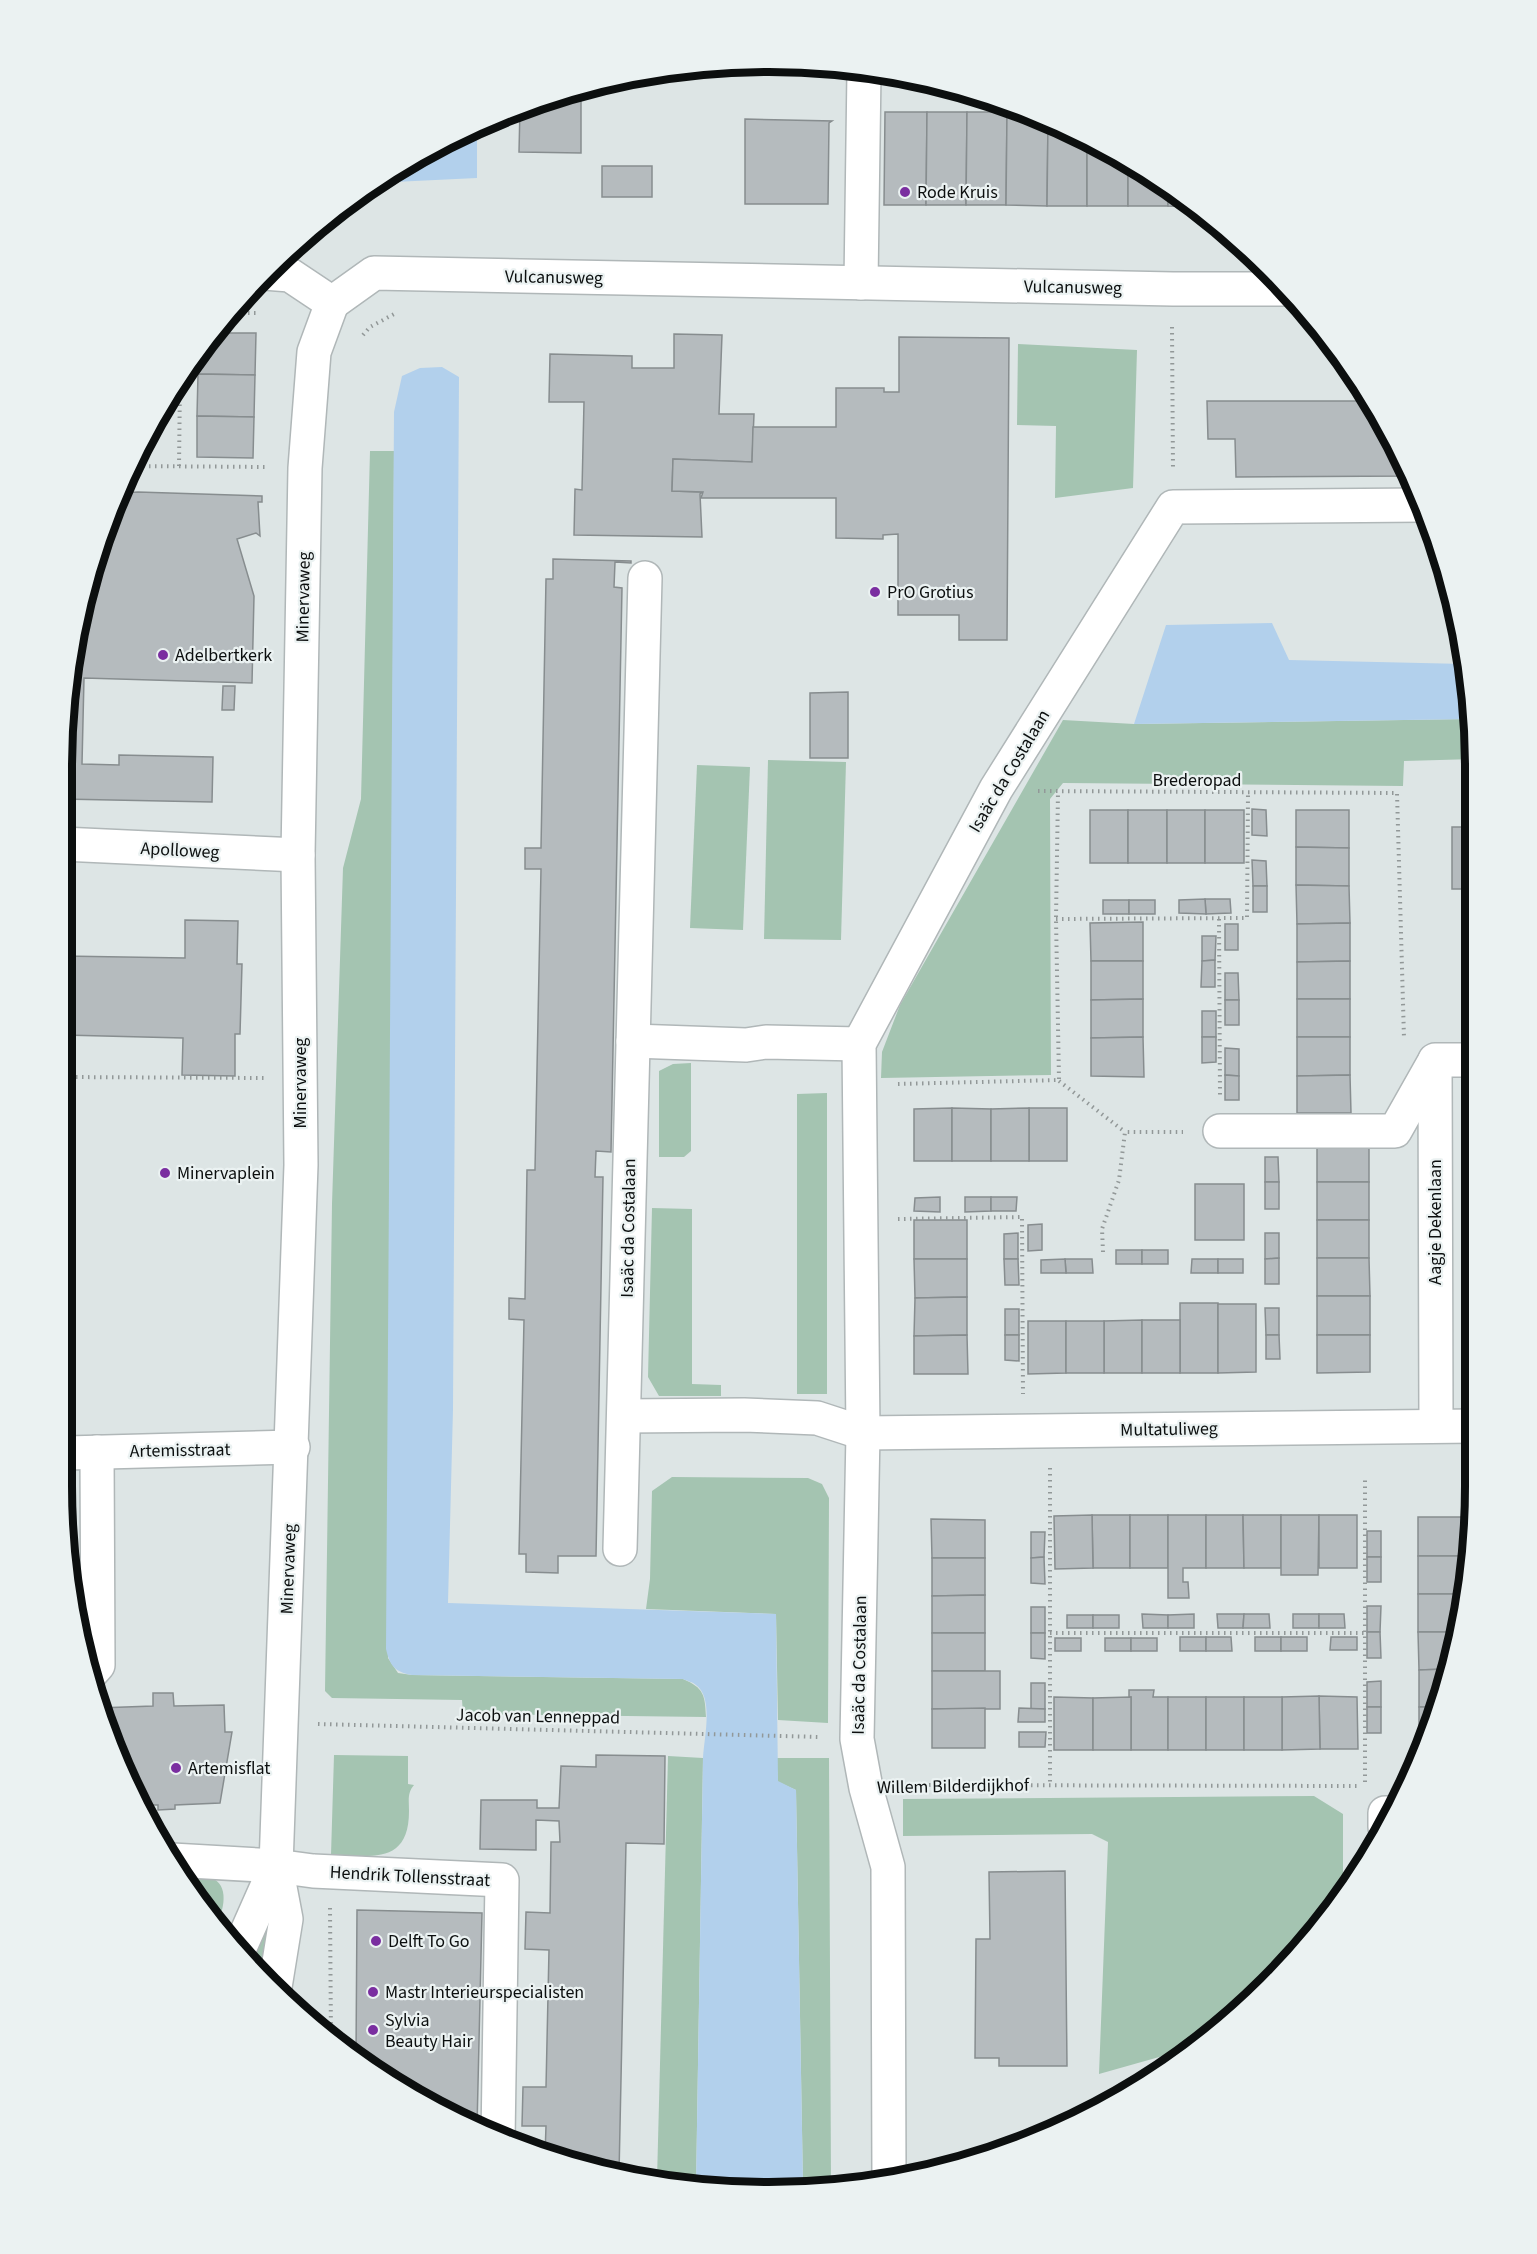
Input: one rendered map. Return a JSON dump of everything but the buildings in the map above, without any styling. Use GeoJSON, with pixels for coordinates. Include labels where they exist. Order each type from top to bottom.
{"type":"FeatureCollection","features":[{"type":"Feature","properties":{"kind":"street"},"geometry":{"type":"LineString","coordinates":[[861,283],[864,79]]}},
{"type":"Feature","properties":{"kind":"street","name":"Vulcanusweg"},"geometry":{"type":"LineString","coordinates":[[332,303],[374,273],[1273,289]]}},
{"type":"Feature","properties":{"kind":"street"},"geometry":{"type":"LineString","coordinates":[[278,274],[290,275],[332,303]]}},
{"type":"Feature","properties":{"kind":"street","name":"Minervaweg"},"geometry":{"type":"LineString","coordinates":[[276,1978],[286,1919],[276,1866],[293,1447],[301,1165],[298,855],[305,468],[314,352],[332,303]]}},
{"type":"Feature","properties":{"kind":"street"},"geometry":{"type":"LineString","coordinates":[[1173,507],[1413,505]]}},
{"type":"Feature","properties":{"kind":"street","name":"Isaäc da Costalaan"},"geometry":{"type":"LineString","coordinates":[[866,1788],[857,1739],[863,1433],[859,1044],[996,789],[1173,507]]}},
{"type":"Feature","properties":{"kind":"street","name":"Isaäc da Costalaan"},"geometry":{"type":"LineString","coordinates":[[620,1549],[645,578]]}},
{"type":"Feature","properties":{"kind":"street","name":"Apolloweg"},"geometry":{"type":"LineString","coordinates":[[72,844],[298,855]]}},
{"type":"Feature","properties":{"kind":"street"},"geometry":{"type":"LineString","coordinates":[[633,1041],[746,1045],[766,1042],[859,1044]]}},
{"type":"Feature","properties":{"kind":"street"},"geometry":{"type":"LineString","coordinates":[[1220,1131],[1395,1131],[1435,1060],[1465,1060]]}},
{"type":"Feature","properties":{"kind":"street","name":"Aagje Dekenlaan"},"geometry":{"type":"LineString","coordinates":[[1435,1060],[1436,1425]]}},
{"type":"Feature","properties":{"kind":"street"},"geometry":{"type":"LineString","coordinates":[[624,1416],[744,1415],[817,1418],[863,1433]]}},
{"type":"Feature","properties":{"kind":"street","name":"Multatuliweg"},"geometry":{"type":"LineString","coordinates":[[863,1433],[1465,1426]]}},
{"type":"Feature","properties":{"kind":"street","name":"Artemisstraat"},"geometry":{"type":"LineString","coordinates":[[82,1452],[293,1447]]}},
{"type":"Feature","properties":{"kind":"street"},"geometry":{"type":"LineString","coordinates":[[82,1452],[98,1665],[96,1667]]}},
{"type":"Feature","properties":{"kind":"street","name":"Willem Bilderdijkhof"},"geometry":{"type":"LineString","coordinates":[[866,1788],[888,1867],[889,2171]]}},
{"type":"Feature","properties":{"kind":"street"},"geometry":{"type":"LineString","coordinates":[[182,1861],[276,1866]]}},
{"type":"Feature","properties":{"kind":"street","name":"Minervaweg"},"geometry":{"type":"LineString","coordinates":[[242,1942],[276,1866]]}},
{"type":"Feature","properties":{"kind":"street","name":"Hendrik Tollensstraat"},"geometry":{"type":"LineString","coordinates":[[276,1866],[313,1871],[502,1880],[498,2127]]}},
{"type":"Feature","properties":{"kind":"path"},"geometry":{"type":"LineString","coordinates":[[1173,289],[1173,507]]}},
{"type":"Feature","properties":{"kind":"path"},"geometry":{"type":"LineString","coordinates":[[179,466],[180,397]]}},
{"type":"Feature","properties":{"kind":"path"},"geometry":{"type":"LineString","coordinates":[[141,466],[305,468]]}},
{"type":"Feature","properties":{"kind":"path","name":"Brederopad"},"geometry":{"type":"LineString","coordinates":[[996,789],[1248,794],[1397,793],[1404,1041]]}},
{"type":"Feature","properties":{"kind":"path"},"geometry":{"type":"LineString","coordinates":[[1058,792],[1056,919],[1059,1080]]}},
{"type":"Feature","properties":{"kind":"path"},"geometry":{"type":"LineString","coordinates":[[1056,919],[1247,918],[1248,794]]}},
{"type":"Feature","properties":{"kind":"path"},"geometry":{"type":"LineString","coordinates":[[860,1086],[1059,1080],[1125,1132],[1220,1131],[1219,919]]}},
{"type":"Feature","properties":{"kind":"path"},"geometry":{"type":"LineString","coordinates":[[72,1077],[300,1078]]}},
{"type":"Feature","properties":{"kind":"path"},"geometry":{"type":"LineString","coordinates":[[1103,1252],[1102,1228],[1119,1180],[1125,1132]]}},
{"type":"Feature","properties":{"kind":"path"},"geometry":{"type":"LineString","coordinates":[[888,1219],[1022,1217],[1050,1633],[1050,1785]]}},
{"type":"Feature","properties":{"kind":"path"},"geometry":{"type":"LineString","coordinates":[[1050,1633],[1365,1633],[1365,1476]]}},
{"type":"Feature","properties":{"kind":"path","name":"Willem Bilderdijkhof"},"geometry":{"type":"LineString","coordinates":[[866,1788],[915,1785],[1365,1786],[1365,1633]]}},
{"type":"Feature","properties":{"kind":"path","name":"Jacob van Lenneppad"},"geometry":{"type":"LineString","coordinates":[[282,1724],[794,1736]]}},
{"type":"Feature","properties":{"kind":"path"},"geometry":{"type":"LineString","coordinates":[[313,1871],[311,1908],[330,1908],[331,2027]]}},
{"type":"Feature","properties":{"kind":"green space"},"geometry":{"type":"Polygon","coordinates":[[[1018,344],[1137,350],[1133,488],[1055,498],[1056,426],[1017,425],[1018,344]]]}},
{"type":"Feature","properties":{"kind":"green space"},"geometry":{"type":"Polygon","coordinates":[[[370,451],[394,451],[388,1658],[398,1673],[412,1675],[683,1679],[702,1693],[706,1717],[463,1714],[462,1700],[332,1698],[325,1691],[332,1204],[343,868],[361,799],[370,451]]]}},
{"type":"Feature","properties":{"kind":"green space"},"geometry":{"type":"Polygon","coordinates":[[[1464,719],[1465,759],[1404,761],[1403,786],[1063,783],[1050,799],[1051,1075],[881,1078],[882,1052],[900,1005],[1063,720],[1134,724],[1464,719]]]}},
{"type":"Feature","properties":{"kind":"green space"},"geometry":{"type":"Polygon","coordinates":[[[768,760],[846,762],[841,940],[764,939],[768,760]]]}},
{"type":"Feature","properties":{"kind":"green space"},"geometry":{"type":"Polygon","coordinates":[[[697,765],[750,767],[743,930],[690,928],[697,765]]]}},
{"type":"Feature","properties":{"kind":"green space"},"geometry":{"type":"Polygon","coordinates":[[[691,1063],[691,1151],[684,1157],[659,1157],[659,1071],[673,1064],[691,1063]]]}},
{"type":"Feature","properties":{"kind":"green space"},"geometry":{"type":"Polygon","coordinates":[[[827,1093],[827,1394],[797,1394],[797,1094],[827,1093]]]}},
{"type":"Feature","properties":{"kind":"green space"},"geometry":{"type":"Polygon","coordinates":[[[652,1208],[692,1209],[692,1384],[721,1385],[721,1396],[659,1396],[648,1377],[652,1208]]]}},
{"type":"Feature","properties":{"kind":"green space"},"geometry":{"type":"Polygon","coordinates":[[[672,1477],[808,1478],[822,1484],[829,1498],[828,1723],[778,1720],[776,1614],[646,1609],[650,1579],[652,1491],[672,1477]]]}},
{"type":"Feature","properties":{"kind":"green space"},"geometry":{"type":"Polygon","coordinates":[[[334,1755],[408,1756],[408,1784],[414,1785],[409,1794],[407,1828],[402,1841],[395,1849],[373,1856],[331,1855],[334,1755]]]}},
{"type":"Feature","properties":{"kind":"green space"},"geometry":{"type":"Polygon","coordinates":[[[668,1756],[703,1758],[696,2178],[657,2173],[668,1756]]]}},
{"type":"Feature","properties":{"kind":"green space"},"geometry":{"type":"Polygon","coordinates":[[[776,1758],[829,1758],[831,2179],[803,2181],[796,1790],[778,1782],[776,1758]]]}},
{"type":"Feature","properties":{"kind":"green space"},"geometry":{"type":"Polygon","coordinates":[[[1314,1796],[1343,1814],[1343,1879],[1292,1945],[1261,1978],[1193,2038],[1171,2054],[1099,2074],[1108,1842],[1092,1834],[903,1836],[903,1799],[1314,1796]]]}},
{"type":"Feature","properties":{"kind":"green space"},"geometry":{"type":"Polygon","coordinates":[[[190,1874],[207,1877],[217,1881],[221,1886],[224,1899],[220,1915],[190,1874]]]}},
{"type":"Feature","properties":{"kind":"green space"},"geometry":{"type":"Polygon","coordinates":[[[274,1901],[265,1967],[252,1953],[274,1901]]]}},
{"type":"Feature","properties":{"kind":"water"},"geometry":{"type":"Polygon","coordinates":[[[477,136],[477,178],[393,182],[420,165],[477,136]]]}},
{"type":"Feature","properties":{"kind":"water"},"geometry":{"type":"Polygon","coordinates":[[[442,367],[459,377],[453,1409],[448,1603],[776,1614],[778,1781],[796,1790],[803,2181],[723,2181],[696,2178],[703,1758],[707,1719],[702,1691],[695,1684],[683,1679],[412,1675],[394,1667],[386,1649],[394,412],[402,376],[420,368],[442,367]]]}},
{"type":"Feature","properties":{"kind":"water"},"geometry":{"type":"Polygon","coordinates":[[[1272,623],[1289,660],[1457,664],[1464,719],[1134,724],[1166,625],[1272,623]]]}},
{"type":"Feature","properties":{"kind":"place","name":"Rode Kruis"},"geometry":{"type":"Point","coordinates":[905,192]}},
{"type":"Feature","properties":{"kind":"place","name":"PrO Grotius"},"geometry":{"type":"Point","coordinates":[875,592]}},
{"type":"Feature","properties":{"kind":"place","name":"Adelbertkerk"},"geometry":{"type":"Point","coordinates":[163,655]}},
{"type":"Feature","properties":{"kind":"place","name":"Minervaplein"},"geometry":{"type":"Point","coordinates":[165,1173]}},
{"type":"Feature","properties":{"kind":"place","name":"Artemisflat"},"geometry":{"type":"Point","coordinates":[176,1768]}},
{"type":"Feature","properties":{"kind":"place","name":"Delft To Go"},"geometry":{"type":"Point","coordinates":[376,1941]}},
{"type":"Feature","properties":{"kind":"place","name":"Mastr Interieurspecialisten"},"geometry":{"type":"Point","coordinates":[373,1992]}},
{"type":"Feature","properties":{"kind":"place","name":"Sylvia Beauty Hair"},"geometry":{"type":"Point","coordinates":[373,2030]}}]}
